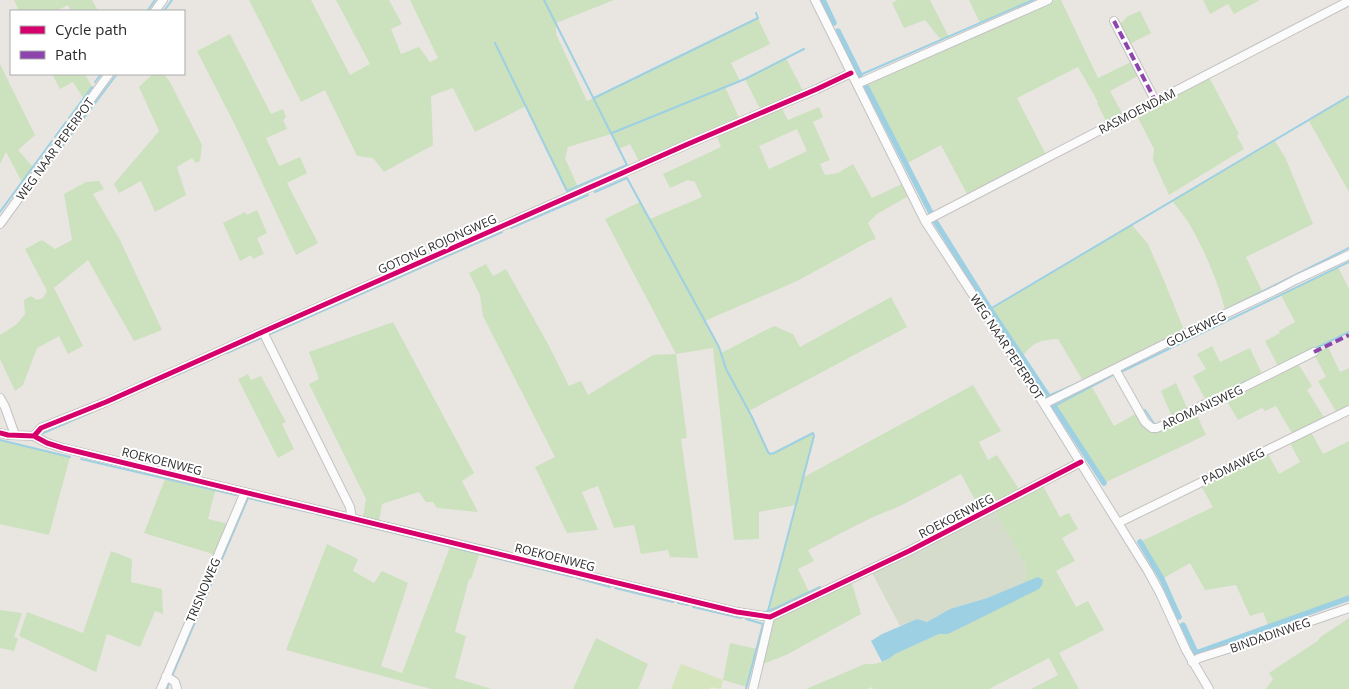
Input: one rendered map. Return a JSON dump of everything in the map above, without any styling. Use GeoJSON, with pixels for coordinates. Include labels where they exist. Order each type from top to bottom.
{"type":"FeatureCollection","features":[{"type":"Feature","properties":{"kind":"street","name":"WEG NAAR PEPERPOT"},"geometry":{"type":"LineString","coordinates":[[815,0],[926,221],[1044,404],[1152,578],[1192,662],[1208,689]]}},
{"type":"Feature","properties":{"kind":"street"},"geometry":{"type":"LineString","coordinates":[[857,84],[1048,0]]}},
{"type":"Feature","properties":{"kind":"street","name":"RASMOENDAM"},"geometry":{"type":"LineString","coordinates":[[926,221],[1349,1]]}},
{"type":"Feature","properties":{"kind":"street"},"geometry":{"type":"LineString","coordinates":[[1114,21],[1156,102]]}},
{"type":"Feature","properties":{"kind":"street","name":"GOTONG ROJONGWEG"},"geometry":{"type":"LineString","coordinates":[[34,436],[41,428],[106,402],[851,73]]}},
{"type":"Feature","properties":{"kind":"street","name":"WEG NAAR PEPERPOT"},"geometry":{"type":"LineString","coordinates":[[0,224],[108,75]]}},
{"type":"Feature","properties":{"kind":"street","name":"GOLEKWEG"},"geometry":{"type":"LineString","coordinates":[[1044,404],[1294,280],[1349,255]]}},
{"type":"Feature","properties":{"kind":"street"},"geometry":{"type":"LineString","coordinates":[[263,332],[350,506],[352,518]]}},
{"type":"Feature","properties":{"kind":"street","name":"AROMANISWEG"},"geometry":{"type":"LineString","coordinates":[[1115,369],[1145,422],[1152,428],[1156,428],[1205,404],[1212,403],[1314,352]]}},
{"type":"Feature","properties":{"kind":"street"},"geometry":{"type":"LineString","coordinates":[[0,398],[15,435]]}},
{"type":"Feature","properties":{"kind":"street","name":"PADMAWEG"},"geometry":{"type":"LineString","coordinates":[[1118,523],[1349,410]]}},
{"type":"Feature","properties":{"kind":"street","name":"ROEKOENWEG"},"geometry":{"type":"LineString","coordinates":[[0,433],[34,436],[63,448],[736,612],[770,617],[856,575],[909,552],[1080,462]]}},
{"type":"Feature","properties":{"kind":"street","name":"TRISNOWEG"},"geometry":{"type":"LineString","coordinates":[[161,689],[245,492]]}},
{"type":"Feature","properties":{"kind":"street","name":"BINDADINWEG"},"geometry":{"type":"LineString","coordinates":[[1192,662],[1199,658],[1349,608]]}},
{"type":"Feature","properties":{"kind":"street"},"geometry":{"type":"LineString","coordinates":[[753,689],[770,617]]}},
{"type":"Feature","properties":{"kind":"street"},"geometry":{"type":"LineString","coordinates":[[166,676],[175,682],[177,689]]}},
{"type":"Feature","properties":{"kind":"green space"},"geometry":{"type":"Polygon","coordinates":[[[14,0],[92,0],[97,10],[70,10],[68,5],[58,10],[19,10],[14,0]]]}},
{"type":"Feature","properties":{"kind":"green space"},"geometry":{"type":"Polygon","coordinates":[[[249,0],[311,0],[350,75],[370,64],[336,0],[389,0],[402,24],[391,29],[401,54],[419,47],[430,62],[438,58],[410,0],[614,0],[556,23],[556,34],[587,101],[758,18],[770,44],[731,63],[740,81],[725,87],[740,120],[640,163],[630,144],[619,149],[611,134],[568,147],[565,158],[578,187],[567,191],[526,106],[475,132],[453,88],[431,96],[433,145],[384,172],[373,158],[357,156],[325,90],[301,102],[249,0]]]}},
{"type":"Feature","properties":{"kind":"green space"},"geometry":{"type":"Polygon","coordinates":[[[897,0],[930,0],[949,37],[941,40],[925,20],[904,28],[892,3],[897,0]]]}},
{"type":"Feature","properties":{"kind":"green space"},"geometry":{"type":"Polygon","coordinates":[[[969,0],[1033,0],[980,23],[969,0]]]}},
{"type":"Feature","properties":{"kind":"green space"},"geometry":{"type":"Polygon","coordinates":[[[1055,0],[1061,0],[1098,78],[1133,61],[1140,75],[1110,91],[1123,115],[1107,123],[1098,102],[1078,67],[1017,98],[1046,155],[968,196],[941,145],[906,164],[864,83],[1055,0]]]}},
{"type":"Feature","properties":{"kind":"green space"},"geometry":{"type":"Polygon","coordinates":[[[1203,0],[1260,0],[1234,14],[1228,4],[1210,14],[1203,0]]]}},
{"type":"Feature","properties":{"kind":"green space"},"geometry":{"type":"Polygon","coordinates":[[[1140,11],[1151,33],[1128,45],[1118,26],[1128,16],[1140,11]]]}},
{"type":"Feature","properties":{"kind":"green space"},"geometry":{"type":"Polygon","coordinates":[[[230,34],[271,114],[283,109],[286,117],[283,120],[287,129],[266,138],[279,166],[300,157],[307,173],[287,183],[318,243],[296,255],[238,131],[197,51],[230,34]]]}},
{"type":"Feature","properties":{"kind":"green space"},"geometry":{"type":"Polygon","coordinates":[[[786,58],[804,93],[764,109],[759,107],[745,79],[786,58]]]}},
{"type":"Feature","properties":{"kind":"green space"},"geometry":{"type":"Polygon","coordinates":[[[0,64],[35,135],[18,150],[33,167],[22,182],[6,152],[0,164],[0,64]]]}},
{"type":"Feature","properties":{"kind":"green space"},"geometry":{"type":"Polygon","coordinates":[[[53,75],[86,75],[92,87],[83,98],[73,82],[60,89],[53,75]]]}},
{"type":"Feature","properties":{"kind":"green space"},"geometry":{"type":"Polygon","coordinates":[[[152,75],[165,75],[202,145],[200,161],[196,163],[192,158],[177,167],[186,195],[155,212],[141,181],[119,193],[114,184],[159,131],[139,87],[152,75]]]}},
{"type":"Feature","properties":{"kind":"green space"},"geometry":{"type":"Polygon","coordinates":[[[1209,77],[1239,134],[1237,136],[1244,149],[1169,195],[1153,160],[1154,149],[1136,114],[1209,77]]]}},
{"type":"Feature","properties":{"kind":"green space"},"geometry":{"type":"Polygon","coordinates":[[[1349,96],[1349,192],[1309,121],[1349,96]]]}},
{"type":"Feature","properties":{"kind":"green space"},"geometry":{"type":"Polygon","coordinates":[[[781,107],[788,120],[819,107],[823,117],[813,122],[830,160],[820,164],[825,175],[838,173],[853,164],[872,198],[902,184],[907,197],[877,214],[868,223],[876,239],[799,280],[705,321],[721,353],[774,326],[793,334],[800,347],[891,297],[907,327],[749,411],[768,452],[770,454],[774,453],[813,433],[814,436],[804,477],[973,385],[1001,431],[979,442],[988,460],[997,455],[1020,491],[981,511],[961,474],[900,506],[873,517],[808,550],[814,561],[798,569],[809,592],[768,611],[796,505],[759,512],[759,539],[734,540],[713,348],[676,354],[605,219],[640,202],[650,219],[702,197],[695,182],[688,180],[670,188],[663,174],[721,147],[716,134],[781,107]],[[797,129],[759,146],[769,169],[807,151],[797,129]]]}},
{"type":"Feature","properties":{"kind":"green space"},"geometry":{"type":"Polygon","coordinates":[[[1275,141],[1285,157],[1313,224],[1246,257],[1262,291],[1225,310],[1215,278],[1201,246],[1187,220],[1172,201],[1275,141]]]}},
{"type":"Feature","properties":{"kind":"green space"},"geometry":{"type":"Polygon","coordinates":[[[99,181],[104,189],[93,194],[120,240],[162,330],[134,341],[88,260],[54,288],[83,346],[68,354],[59,336],[37,348],[23,385],[15,391],[0,359],[0,335],[17,324],[25,314],[24,300],[31,296],[37,300],[43,298],[47,291],[25,249],[42,240],[55,249],[72,240],[64,194],[86,182],[99,181]]]}},
{"type":"Feature","properties":{"kind":"green space"},"geometry":{"type":"Polygon","coordinates":[[[257,210],[267,233],[257,238],[264,254],[253,259],[251,255],[240,261],[223,223],[245,212],[247,215],[257,210]]]}},
{"type":"Feature","properties":{"kind":"green space"},"geometry":{"type":"Polygon","coordinates":[[[1132,225],[1148,244],[1184,330],[1083,381],[1058,339],[1037,343],[1022,357],[990,309],[1132,225]]]}},
{"type":"Feature","properties":{"kind":"green space"},"geometry":{"type":"Polygon","coordinates":[[[486,264],[493,276],[506,269],[569,386],[581,381],[588,395],[653,355],[676,354],[687,438],[681,439],[698,558],[670,557],[668,550],[641,554],[634,525],[614,528],[598,486],[582,492],[598,530],[567,533],[535,467],[555,457],[483,316],[480,295],[469,273],[486,264]]]}},
{"type":"Feature","properties":{"kind":"green space"},"geometry":{"type":"Polygon","coordinates":[[[1338,267],[1349,289],[1349,332],[1278,366],[1265,341],[1295,322],[1281,295],[1338,267]]]}},
{"type":"Feature","properties":{"kind":"green space"},"geometry":{"type":"Polygon","coordinates":[[[393,322],[474,473],[462,481],[478,512],[437,508],[433,502],[426,502],[419,492],[382,504],[379,521],[363,517],[366,499],[309,384],[319,379],[309,352],[393,322]]]}},
{"type":"Feature","properties":{"kind":"green space"},"geometry":{"type":"Polygon","coordinates":[[[1212,346],[1220,362],[1250,348],[1262,374],[1206,401],[1193,376],[1206,369],[1197,354],[1212,346]]]}},
{"type":"Feature","properties":{"kind":"green space"},"geometry":{"type":"Polygon","coordinates":[[[1328,347],[1340,372],[1349,368],[1349,407],[1337,413],[1318,381],[1326,377],[1314,354],[1328,347]]]}},
{"type":"Feature","properties":{"kind":"green space"},"geometry":{"type":"Polygon","coordinates":[[[1297,362],[1312,386],[1307,390],[1325,419],[1293,435],[1276,406],[1265,411],[1262,408],[1238,420],[1225,398],[1297,362]]]}},
{"type":"Feature","properties":{"kind":"green space"},"geometry":{"type":"Polygon","coordinates":[[[248,374],[251,380],[261,376],[286,422],[282,424],[294,449],[278,458],[238,379],[248,374]]]}},
{"type":"Feature","properties":{"kind":"green space"},"geometry":{"type":"Polygon","coordinates":[[[1176,383],[1188,410],[1172,417],[1161,391],[1176,383]]]}},
{"type":"Feature","properties":{"kind":"green space"},"geometry":{"type":"Polygon","coordinates":[[[1092,387],[1114,426],[1137,413],[1152,429],[1195,411],[1206,435],[1104,483],[1054,406],[1092,387]]]}},
{"type":"Feature","properties":{"kind":"green space"},"geometry":{"type":"Polygon","coordinates":[[[1310,430],[1323,454],[1349,441],[1349,598],[1269,627],[1263,612],[1250,616],[1236,585],[1205,590],[1190,563],[1162,579],[1140,542],[1213,507],[1200,484],[1267,452],[1279,474],[1300,462],[1289,441],[1310,430]]]}},
{"type":"Feature","properties":{"kind":"green space"},"geometry":{"type":"Polygon","coordinates":[[[0,440],[70,457],[49,535],[0,524],[0,440]]]}},
{"type":"Feature","properties":{"kind":"green space"},"geometry":{"type":"Polygon","coordinates":[[[165,479],[215,491],[208,519],[229,524],[216,555],[144,533],[165,479]]]}},
{"type":"Feature","properties":{"kind":"green space"},"geometry":{"type":"Polygon","coordinates":[[[1042,484],[1060,517],[1069,513],[1078,529],[1062,538],[1075,561],[1056,571],[1076,607],[1088,601],[1104,630],[1059,653],[1079,689],[1031,689],[1058,675],[1049,658],[989,689],[873,689],[872,687],[868,689],[806,689],[865,664],[885,661],[895,654],[939,634],[948,634],[1039,577],[1025,583],[1026,566],[994,510],[1042,484]]]}},
{"type":"Feature","properties":{"kind":"green space"},"geometry":{"type":"Polygon","coordinates":[[[994,510],[1026,566],[1025,583],[987,598],[950,609],[927,622],[917,619],[900,626],[871,571],[994,510]]]}},
{"type":"Feature","properties":{"kind":"green space"},"geometry":{"type":"Polygon","coordinates":[[[327,544],[358,559],[353,571],[374,583],[382,571],[408,583],[381,666],[402,673],[450,547],[479,555],[471,579],[469,579],[455,632],[466,636],[455,678],[492,689],[431,689],[286,650],[327,544]]]}},
{"type":"Feature","properties":{"kind":"green space"},"geometry":{"type":"Polygon","coordinates":[[[111,551],[132,559],[131,582],[162,589],[163,614],[155,611],[140,647],[107,634],[96,672],[19,636],[27,612],[83,633],[111,551]]]}},
{"type":"Feature","properties":{"kind":"green space"},"geometry":{"type":"Polygon","coordinates":[[[851,580],[861,614],[786,655],[761,665],[772,619],[851,580]]]}},
{"type":"Feature","properties":{"kind":"green space"},"geometry":{"type":"Polygon","coordinates":[[[0,610],[22,613],[14,637],[18,638],[14,651],[0,648],[0,610]]]}},
{"type":"Feature","properties":{"kind":"green space"},"geometry":{"type":"Polygon","coordinates":[[[1349,618],[1349,689],[1266,689],[1273,679],[1269,673],[1349,618]]]}},
{"type":"Feature","properties":{"kind":"green space"},"geometry":{"type":"Polygon","coordinates":[[[596,638],[648,664],[638,689],[573,689],[596,638]]]}},
{"type":"Feature","properties":{"kind":"green space"},"geometry":{"type":"Polygon","coordinates":[[[730,643],[757,649],[747,687],[723,680],[730,643]]]}},
{"type":"Feature","properties":{"kind":"green space"},"geometry":{"type":"Polygon","coordinates":[[[681,664],[723,680],[721,689],[711,687],[710,689],[671,689],[681,664]]]}},
{"type":"Feature","properties":{"kind":"water"},"geometry":{"type":"Polygon","coordinates":[[[1038,577],[1043,580],[1039,589],[948,634],[939,634],[882,662],[871,641],[882,634],[917,619],[927,622],[950,609],[987,598],[1038,577]]]}},
{"type":"Feature","properties":{"kind":"waterway"},"geometry":{"type":"LineString","coordinates":[[148,10],[155,0]]}},
{"type":"Feature","properties":{"kind":"waterway"},"geometry":{"type":"LineString","coordinates":[[165,10],[172,0]]}},
{"type":"Feature","properties":{"kind":"waterway"},"geometry":{"type":"LineString","coordinates":[[495,43],[567,191],[627,165],[544,0]]}},
{"type":"Feature","properties":{"kind":"waterway"},"geometry":{"type":"LineString","coordinates":[[823,0],[834,23]]}},
{"type":"Feature","properties":{"kind":"waterway"},"geometry":{"type":"LineString","coordinates":[[860,75],[1033,0]]}},
{"type":"Feature","properties":{"kind":"waterway"},"geometry":{"type":"LineString","coordinates":[[594,98],[758,18],[756,13]]}},
{"type":"Feature","properties":{"kind":"waterway"},"geometry":{"type":"LineString","coordinates":[[838,31],[860,75]]}},
{"type":"Feature","properties":{"kind":"waterway"},"geometry":{"type":"LineString","coordinates":[[612,133],[745,79],[804,49]]}},
{"type":"Feature","properties":{"kind":"waterway"},"geometry":{"type":"LineString","coordinates":[[95,82],[100,75]]}},
{"type":"Feature","properties":{"kind":"waterway"},"geometry":{"type":"LineString","coordinates":[[7,220],[116,75]]}},
{"type":"Feature","properties":{"kind":"waterway"},"geometry":{"type":"LineString","coordinates":[[866,86],[931,213]]}},
{"type":"Feature","properties":{"kind":"waterway"},"geometry":{"type":"LineString","coordinates":[[69,118],[92,87]]}},
{"type":"Feature","properties":{"kind":"waterway"},"geometry":{"type":"LineString","coordinates":[[990,309],[1349,96]]}},
{"type":"Feature","properties":{"kind":"waterway"},"geometry":{"type":"LineString","coordinates":[[55,137],[66,122]]}},
{"type":"Feature","properties":{"kind":"waterway"},"geometry":{"type":"LineString","coordinates":[[0,212],[52,141]]}},
{"type":"Feature","properties":{"kind":"waterway"},"geometry":{"type":"LineString","coordinates":[[595,192],[627,178],[719,347],[726,369],[752,417],[768,452],[770,454],[774,453],[813,433],[814,436],[768,611]]}},
{"type":"Feature","properties":{"kind":"waterway"},"geometry":{"type":"LineString","coordinates":[[511,228],[588,195]]}},
{"type":"Feature","properties":{"kind":"waterway"},"geometry":{"type":"LineString","coordinates":[[935,221],[990,309],[1048,396]]}},
{"type":"Feature","properties":{"kind":"waterway"},"geometry":{"type":"LineString","coordinates":[[270,334],[502,232]]}},
{"type":"Feature","properties":{"kind":"waterway"},"geometry":{"type":"LineString","coordinates":[[1048,396],[1083,381],[1349,248]]}},
{"type":"Feature","properties":{"kind":"waterway"},"geometry":{"type":"LineString","coordinates":[[1123,371],[1349,262]]}},
{"type":"Feature","properties":{"kind":"waterway"},"geometry":{"type":"LineString","coordinates":[[1314,349],[1349,332]]}},
{"type":"Feature","properties":{"kind":"waterway"},"geometry":{"type":"LineString","coordinates":[[227,353],[261,338]]}},
{"type":"Feature","properties":{"kind":"waterway"},"geometry":{"type":"LineString","coordinates":[[172,377],[219,356]]}},
{"type":"Feature","properties":{"kind":"waterway"},"geometry":{"type":"LineString","coordinates":[[1054,406],[1113,375]]}},
{"type":"Feature","properties":{"kind":"waterway"},"geometry":{"type":"LineString","coordinates":[[1208,400],[1247,381]]}},
{"type":"Feature","properties":{"kind":"waterway"},"geometry":{"type":"LineString","coordinates":[[1054,406],[1104,483]]}},
{"type":"Feature","properties":{"kind":"waterway"},"geometry":{"type":"LineString","coordinates":[[1145,410],[1155,425]]}},
{"type":"Feature","properties":{"kind":"waterway"},"geometry":{"type":"LineString","coordinates":[[41,434],[92,412]]}},
{"type":"Feature","properties":{"kind":"waterway"},"geometry":{"type":"LineString","coordinates":[[0,440],[70,457]]}},
{"type":"Feature","properties":{"kind":"waterway"},"geometry":{"type":"LineString","coordinates":[[81,459],[236,495]]}},
{"type":"Feature","properties":{"kind":"waterway"},"geometry":{"type":"LineString","coordinates":[[172,676],[248,498],[313,513]]}},
{"type":"Feature","properties":{"kind":"waterway"},"geometry":{"type":"LineString","coordinates":[[317,514],[573,577]]}},
{"type":"Feature","properties":{"kind":"waterway"},"geometry":{"type":"LineString","coordinates":[[1140,542],[1162,579],[1179,617]]}},
{"type":"Feature","properties":{"kind":"waterway"},"geometry":{"type":"LineString","coordinates":[[577,578],[610,587]]}},
{"type":"Feature","properties":{"kind":"waterway"},"geometry":{"type":"LineString","coordinates":[[765,612],[820,587]]}},
{"type":"Feature","properties":{"kind":"waterway"},"geometry":{"type":"LineString","coordinates":[[615,588],[673,602]]}},
{"type":"Feature","properties":{"kind":"waterway"},"geometry":{"type":"LineString","coordinates":[[1183,625],[1196,653],[1349,598]]}},
{"type":"Feature","properties":{"kind":"waterway"},"geometry":{"type":"LineString","coordinates":[[678,603],[688,605]]}},
{"type":"Feature","properties":{"kind":"waterway"},"geometry":{"type":"LineString","coordinates":[[693,607],[741,618]]}},
{"type":"Feature","properties":{"kind":"waterway"},"geometry":{"type":"LineString","coordinates":[[746,619],[763,624],[746,689]]}},
{"type":"Feature","properties":{"kind":"waterway"},"geometry":{"type":"LineString","coordinates":[[167,689],[169,682]]}},
{"type":"Feature","properties":{"kind":"marked path"},"geometry":{"type":"LineString","coordinates":[[1114,21],[1156,102]]}},
{"type":"Feature","properties":{"kind":"marked path"},"geometry":{"type":"LineString","coordinates":[[1314,352],[1349,335]]}},
{"type":"Feature","properties":{"kind":"cycle path"},"geometry":{"type":"LineString","coordinates":[[34,436],[41,428],[106,402],[851,73]]}},
{"type":"Feature","properties":{"kind":"cycle path"},"geometry":{"type":"LineString","coordinates":[[0,433],[34,436],[63,448],[737,612],[770,617],[909,551],[1081,462]]}}]}
